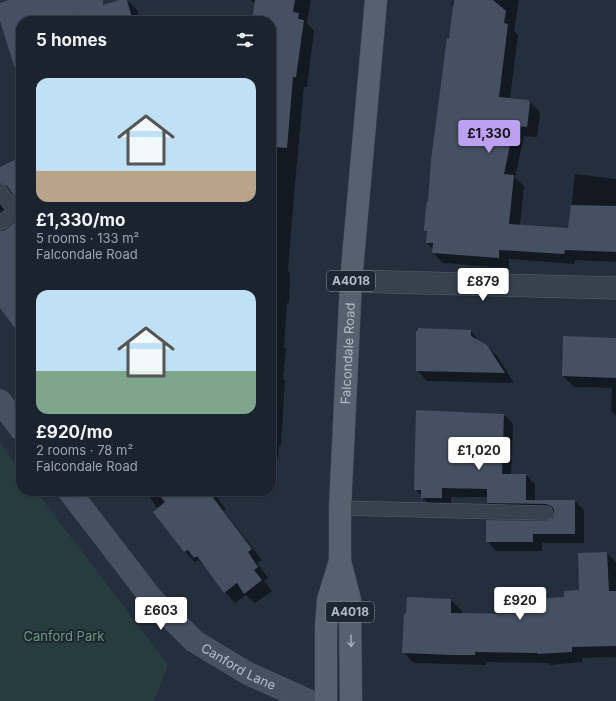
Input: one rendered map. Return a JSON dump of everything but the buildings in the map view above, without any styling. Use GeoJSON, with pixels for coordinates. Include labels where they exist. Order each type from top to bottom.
{"type":"FeatureCollection","features":[{"type":"Feature","properties":{"kind":"main road","name":"Falcondale Road"},"geometry":{"type":"LineString","coordinates":[[351,701],[350,600],[340,562],[340,508],[351,281],[376,1]]}},
{"type":"Feature","properties":{"kind":"main road","name":"Falcondale Road"},"geometry":{"type":"LineString","coordinates":[[326,701],[326,627],[328,600],[340,562]]}},
{"type":"Feature","properties":{"kind":"street"},"geometry":{"type":"LineString","coordinates":[[351,281],[616,288]]}},
{"type":"Feature","properties":{"kind":"street"},"geometry":{"type":"LineString","coordinates":[[0,401],[16,422]]}},
{"type":"Feature","properties":{"kind":"street","name":"Canford Lane"},"geometry":{"type":"LineString","coordinates":[[73,496],[152,599],[194,641],[247,673],[309,701]]}},
{"type":"Feature","properties":{"kind":"lane"},"geometry":{"type":"LineString","coordinates":[[0,191],[15,211],[0,223]]}},
{"type":"Feature","properties":{"kind":"lane"},"geometry":{"type":"LineString","coordinates":[[340,508],[546,513]]}},
{"type":"Feature","properties":{"kind":"green space","name":"Canford Park"},"geometry":{"type":"Polygon","coordinates":[[[0,443],[16,464],[16,496],[40,496],[168,665],[154,701],[0,701],[0,443]]]}}]}
